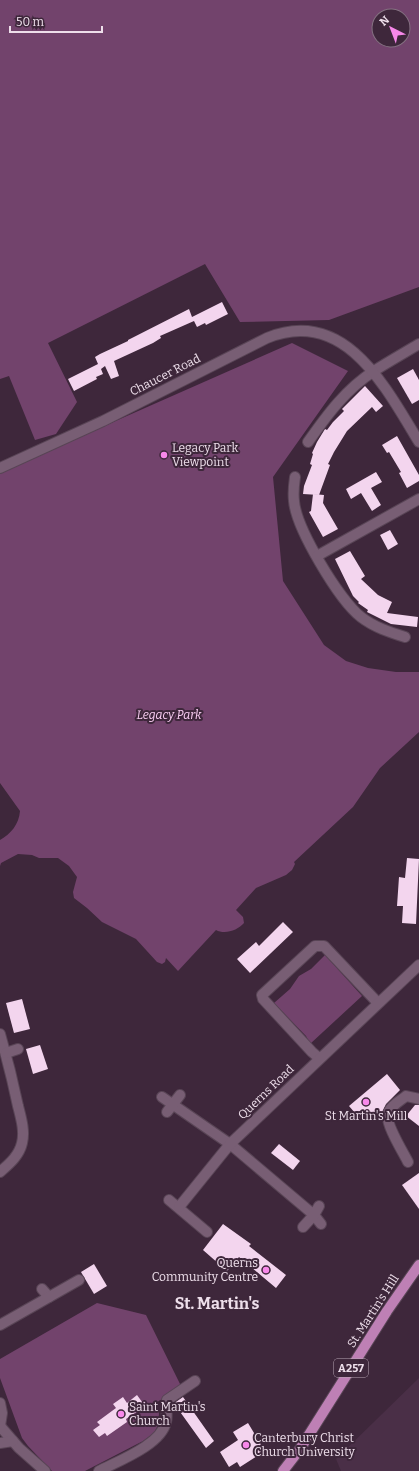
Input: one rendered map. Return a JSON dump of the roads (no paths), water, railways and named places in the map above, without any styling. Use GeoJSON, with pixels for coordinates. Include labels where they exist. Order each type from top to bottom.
{"type":"FeatureCollection","features":[{"type":"Feature","properties":{"kind":"main road","name":"St. Martin's Hill"},"geometry":{"type":"LineString","coordinates":[[283,1471],[300,1449],[387,1311],[419,1265]]}},
{"type":"Feature","properties":{"kind":"street","name":"Chaucer Road"},"geometry":{"type":"LineString","coordinates":[[0,468],[103,421],[274,335],[302,330],[329,337],[345,344],[373,372]]}},
{"type":"Feature","properties":{"kind":"street"},"geometry":{"type":"LineString","coordinates":[[308,442],[337,403],[357,384],[373,372],[419,344]]}},
{"type":"Feature","properties":{"kind":"street"},"geometry":{"type":"LineString","coordinates":[[373,372],[386,388],[419,442]]}},
{"type":"Feature","properties":{"kind":"street"},"geometry":{"type":"LineString","coordinates":[[295,477],[294,501],[297,515],[332,584],[359,616],[371,624],[405,637]]}},
{"type":"Feature","properties":{"kind":"street"},"geometry":{"type":"LineString","coordinates":[[317,556],[419,499]]}},
{"type":"Feature","properties":{"kind":"street"},"geometry":{"type":"LineString","coordinates":[[319,1058],[263,999],[262,995],[315,946],[324,946],[378,1003]]}},
{"type":"Feature","properties":{"kind":"street","name":"Querns Road"},"geometry":{"type":"LineString","coordinates":[[179,1207],[230,1144],[319,1058],[419,965]]}},
{"type":"Feature","properties":{"kind":"street"},"geometry":{"type":"LineString","coordinates":[[0,1034],[6,1053],[23,1130],[23,1137],[18,1153],[0,1172]]}},
{"type":"Feature","properties":{"kind":"street"},"geometry":{"type":"LineString","coordinates":[[6,1053],[18,1049]]}},
{"type":"Feature","properties":{"kind":"street"},"geometry":{"type":"LineString","coordinates":[[169,1108],[180,1095]]}},
{"type":"Feature","properties":{"kind":"street"},"geometry":{"type":"LineString","coordinates":[[408,1162],[388,1121],[388,1113],[394,1105],[406,1096],[419,1098]]}},
{"type":"Feature","properties":{"kind":"street"},"geometry":{"type":"LineString","coordinates":[[162,1097],[169,1108],[230,1144],[314,1215],[321,1224]]}},
{"type":"Feature","properties":{"kind":"street"},"geometry":{"type":"LineString","coordinates":[[169,1200],[207,1232]]}},
{"type":"Feature","properties":{"kind":"street"},"geometry":{"type":"LineString","coordinates":[[303,1227],[314,1215],[319,1206]]}},
{"type":"Feature","properties":{"kind":"street"},"geometry":{"type":"LineString","coordinates":[[0,1325],[79,1280]]}},
{"type":"Feature","properties":{"kind":"street"},"geometry":{"type":"LineString","coordinates":[[42,1289],[49,1297]]}},
{"type":"Feature","properties":{"kind":"street"},"geometry":{"type":"LineString","coordinates":[[99,1471],[137,1451],[160,1435],[166,1422],[167,1400],[195,1381]]}},
{"type":"Feature","properties":{"kind":"street"},"geometry":{"type":"LineString","coordinates":[[0,1403],[2,1419],[0,1426],[13,1441],[45,1471]]}},
{"type":"Feature","properties":{"kind":"street"},"geometry":{"type":"LineString","coordinates":[[0,1443],[13,1441]]}},
{"type":"Feature","properties":{"kind":"place","name":"Legacy Park Viewpoint"},"geometry":{"type":"Point","coordinates":[164,455]}},
{"type":"Feature","properties":{"kind":"place","name":"St Martin's Mill"},"geometry":{"type":"Point","coordinates":[366,1102]}},
{"type":"Feature","properties":{"kind":"place","name":"Querns Community Centre"},"geometry":{"type":"Point","coordinates":[266,1270]}},
{"type":"Feature","properties":{"kind":"place","name":"Saint Martin's Church"},"geometry":{"type":"Point","coordinates":[121,1414]}},
{"type":"Feature","properties":{"kind":"place","name":"Canterbury Christ Church University"},"geometry":{"type":"Point","coordinates":[246,1445]}},
{"type":"Feature","properties":{"kind":"district","name":"St. Martin's"},"geometry":{"type":"Point","coordinates":[217,1303]}},
{"type":"Feature","properties":{"kind":"park label","name":"Legacy Park"},"geometry":{"type":"Point","coordinates":[169,715]}}]}
